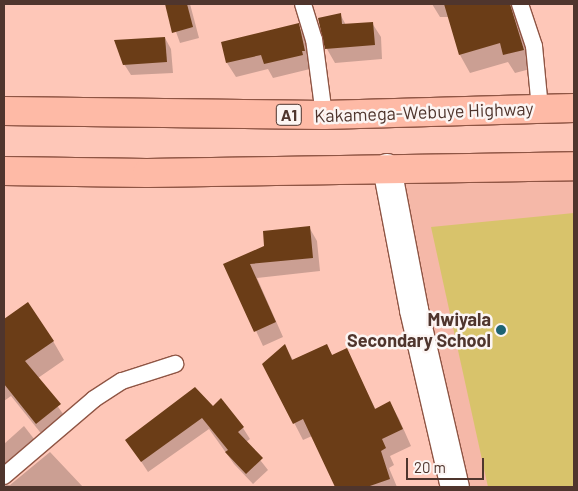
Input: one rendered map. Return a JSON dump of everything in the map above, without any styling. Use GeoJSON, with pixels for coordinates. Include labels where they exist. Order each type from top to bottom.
{"type":"FeatureCollection","features":[{"type":"Feature","properties":{"kind":"highway","name":"Kakamega-Webuye Highway"},"geometry":{"type":"LineString","coordinates":[[4,112],[324,115],[574,108]]}},
{"type":"Feature","properties":{"kind":"highway"},"geometry":{"type":"LineString","coordinates":[[4,171],[147,173],[574,166]]}},
{"type":"Feature","properties":{"kind":"street"},"geometry":{"type":"LineString","coordinates":[[387,168],[414,310],[455,487]]}},
{"type":"Feature","properties":{"kind":"lane"},"geometry":{"type":"LineString","coordinates":[[303,4],[314,39],[324,115]]}},
{"type":"Feature","properties":{"kind":"lane"},"geometry":{"type":"LineString","coordinates":[[520,4],[534,46],[540,108]]}},
{"type":"Feature","properties":{"kind":"lane"},"geometry":{"type":"LineString","coordinates":[[4,476],[94,400],[122,381],[175,364]]}},
{"type":"Feature","properties":{"kind":"shaded area","name":"Mwiyala Secondary School"},"geometry":{"type":"Polygon","coordinates":[[[389,172],[574,172],[574,487],[466,487],[389,172]]]}},
{"type":"Feature","properties":{"kind":"shaded area","name":"Mwiyala Secondary School"},"geometry":{"type":"Polygon","coordinates":[[[574,213],[574,487],[488,487],[431,227],[574,213]]]}},
{"type":"Feature","properties":{"kind":"building"},"geometry":{"type":"Polygon","coordinates":[[[165,4],[187,4],[193,27],[172,33],[165,4]]]}},
{"type":"Feature","properties":{"kind":"building"},"geometry":{"type":"Polygon","coordinates":[[[444,4],[510,4],[524,50],[503,55],[500,43],[459,55],[444,4]]]}},
{"type":"Feature","properties":{"kind":"building"},"geometry":{"type":"Polygon","coordinates":[[[341,13],[342,24],[373,22],[375,45],[325,49],[318,18],[341,13]]]}},
{"type":"Feature","properties":{"kind":"building"},"geometry":{"type":"Polygon","coordinates":[[[299,23],[305,51],[302,51],[303,55],[264,64],[261,55],[226,63],[221,42],[299,23]]]}},
{"type":"Feature","properties":{"kind":"building"},"geometry":{"type":"Polygon","coordinates":[[[165,37],[167,62],[123,65],[114,40],[165,37]]]}},
{"type":"Feature","properties":{"kind":"building"},"geometry":{"type":"Polygon","coordinates":[[[310,226],[313,258],[250,264],[276,322],[254,332],[223,264],[264,246],[263,231],[310,226]]]}},
{"type":"Feature","properties":{"kind":"building"},"geometry":{"type":"Polygon","coordinates":[[[28,302],[54,341],[25,361],[61,404],[36,424],[4,384],[4,319],[28,302]]]}},
{"type":"Feature","properties":{"kind":"building"},"geometry":{"type":"Polygon","coordinates":[[[285,344],[292,360],[327,344],[332,355],[347,348],[375,409],[390,401],[403,429],[382,439],[386,448],[381,451],[390,479],[367,487],[335,487],[303,419],[293,424],[262,364],[285,344]]]}},
{"type":"Feature","properties":{"kind":"building"},"geometry":{"type":"Polygon","coordinates":[[[195,387],[213,406],[221,398],[244,427],[238,432],[263,458],[246,474],[225,452],[228,450],[202,418],[141,462],[125,440],[195,387]]]}},
{"type":"Feature","properties":{"kind":"place","name":"Mwiyala Secondary School"},"geometry":{"type":"Point","coordinates":[501,330]}}]}
